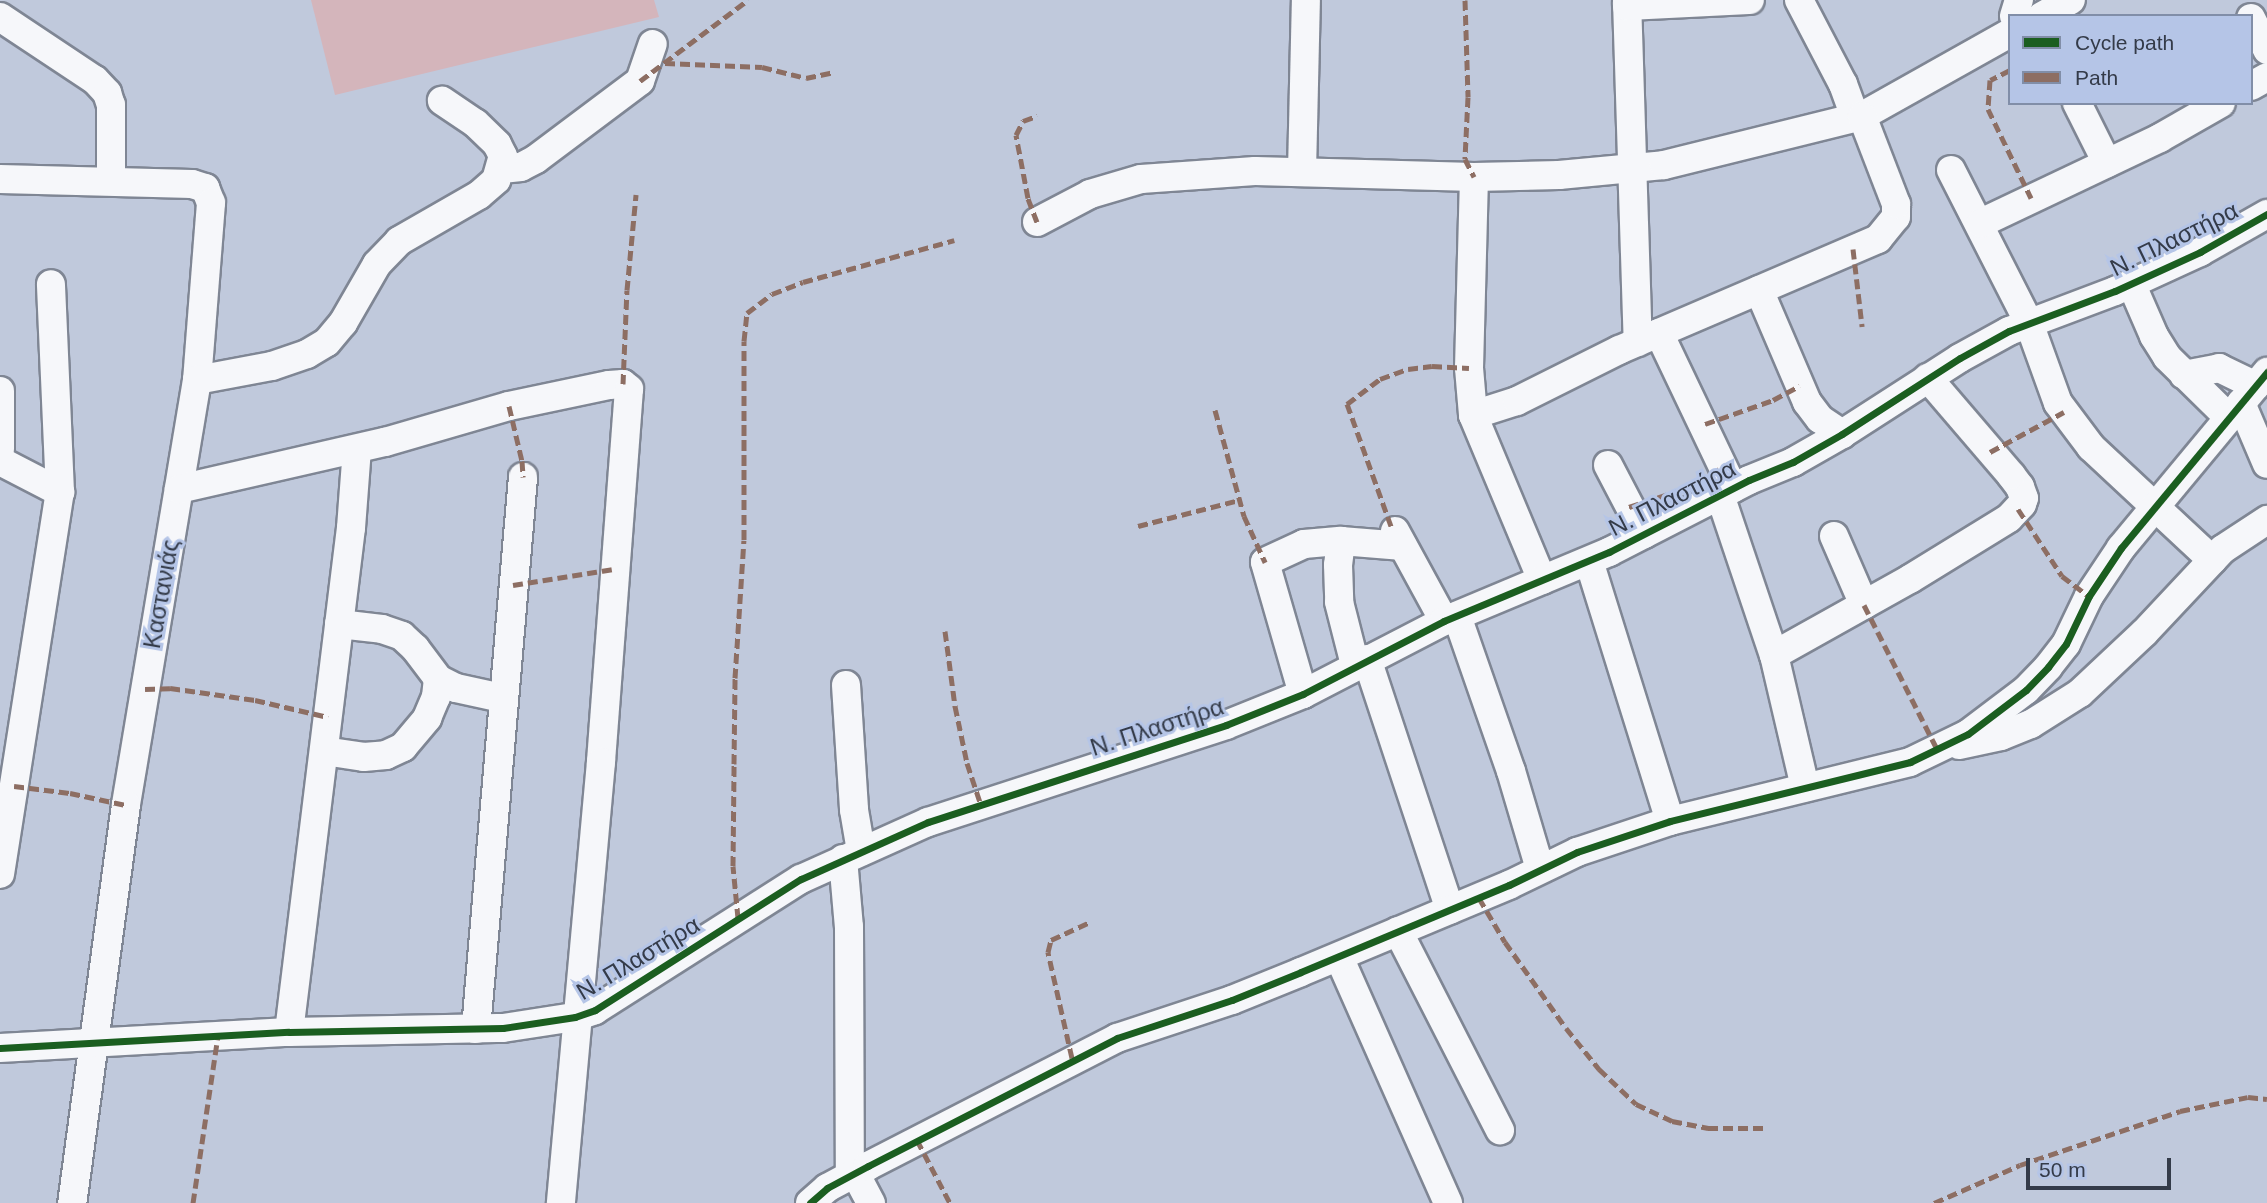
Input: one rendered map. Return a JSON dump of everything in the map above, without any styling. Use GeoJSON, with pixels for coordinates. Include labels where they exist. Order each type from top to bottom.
{"type":"FeatureCollection","features":[{"type":"Feature","properties":{"kind":"street"},"geometry":{"type":"LineString","coordinates":[[1302,172],[1306,0]]}},
{"type":"Feature","properties":{"kind":"street"},"geometry":{"type":"LineString","coordinates":[[1750,0],[1704,5],[1627,3],[1632,169],[1648,338],[1726,491],[1774,654],[1805,787]]}},
{"type":"Feature","properties":{"kind":"street"},"geometry":{"type":"LineString","coordinates":[[1473,415],[1517,401],[1648,338],[1878,239],[1896,217],[1896,204],[1884,167],[1799,0]]}},
{"type":"Feature","properties":{"kind":"street"},"geometry":{"type":"LineString","coordinates":[[2024,14],[2071,0]]}},
{"type":"Feature","properties":{"kind":"street"},"geometry":{"type":"LineString","coordinates":[[0,17],[95,80],[107,93],[111,106],[111,181]]}},
{"type":"Feature","properties":{"kind":"street"},"geometry":{"type":"LineString","coordinates":[[2253,17],[2267,50]]}},
{"type":"Feature","properties":{"kind":"street"},"geometry":{"type":"LineString","coordinates":[[1037,222],[1090,194],[1141,179],[1255,171],[1474,177],[1632,169],[1664,164],[1858,117],[2008,22]]}},
{"type":"Feature","properties":{"kind":"street"},"geometry":{"type":"LineString","coordinates":[[502,169],[522,167],[536,159],[640,80],[653,44]]}},
{"type":"Feature","properties":{"kind":"street"},"geometry":{"type":"LineString","coordinates":[[197,380],[272,366],[307,354],[327,342],[344,323],[377,264],[399,241],[479,195],[496,180],[502,169],[503,156],[497,144],[475,122],[442,101]]}},
{"type":"Feature","properties":{"kind":"street"},"geometry":{"type":"LineString","coordinates":[[2078,105],[2107,163]]}},
{"type":"Feature","properties":{"kind":"street"},"geometry":{"type":"LineString","coordinates":[[1981,223],[2107,163],[2217,105]]}},
{"type":"Feature","properties":{"kind":"street"},"geometry":{"type":"LineString","coordinates":[[1951,170],[1981,223],[2029,323],[2047,378],[2064,412],[2091,447],[2212,561]]}},
{"type":"Feature","properties":{"kind":"street"},"geometry":{"type":"LineString","coordinates":[[1474,177],[1469,368],[1473,415],[1542,580]]}},
{"type":"Feature","properties":{"kind":"street","name":"Καστανιάς"},"geometry":{"type":"LineString","coordinates":[[0,179],[192,184],[205,188],[211,203],[197,380],[125,805],[72,1203]]}},
{"type":"Feature","properties":{"kind":"street","name":"Ν. Πλαστήρα"},"geometry":{"type":"LineString","coordinates":[[0,1048],[289,1032],[476,1029],[575,1017],[595,1010],[654,975],[801,879],[928,822],[1226,725],[1303,694],[1450,618],[1589,561],[1726,491],[1793,462],[1842,434],[1960,358],[2029,323],[2131,283],[2200,252],[2267,214]]}},
{"type":"Feature","properties":{"kind":"street"},"geometry":{"type":"LineString","coordinates":[[2131,283],[2154,336],[2167,357],[2184,374],[2248,395]]}},
{"type":"Feature","properties":{"kind":"street"},"geometry":{"type":"LineString","coordinates":[[0,874],[60,492],[51,284]]}},
{"type":"Feature","properties":{"kind":"street"},"geometry":{"type":"LineString","coordinates":[[1759,290],[1807,402],[1821,419],[1842,434]]}},
{"type":"Feature","properties":{"kind":"street"},"geometry":{"type":"LineString","coordinates":[[2184,374],[2219,368],[2248,395],[2267,464]]}},
{"type":"Feature","properties":{"kind":"street"},"geometry":{"type":"LineString","coordinates":[[1774,654],[1864,605],[2008,519],[2024,498],[2011,475],[1928,378]]}},
{"type":"Feature","properties":{"kind":"street"},"geometry":{"type":"LineString","coordinates":[[179,489],[357,449],[509,406],[609,385],[624,384],[629,389],[600,762],[575,1017],[561,1203]]}},
{"type":"Feature","properties":{"kind":"street"},"geometry":{"type":"LineString","coordinates":[[0,391],[0,449]]}},
{"type":"Feature","properties":{"kind":"street"},"geometry":{"type":"LineString","coordinates":[[810,1203],[827,1188],[852,1174],[1116,1038],[1232,1000],[1339,957],[1577,852],[1670,821],[1910,762],[1947,746],[1968,734],[2026,690],[2048,667],[2066,644],[2089,596],[2153,506],[2248,395]]}},
{"type":"Feature","properties":{"kind":"street"},"geometry":{"type":"LineString","coordinates":[[289,1032],[339,624],[357,449]]}},
{"type":"Feature","properties":{"kind":"street"},"geometry":{"type":"LineString","coordinates":[[0,461],[60,492]]}},
{"type":"Feature","properties":{"kind":"street"},"geometry":{"type":"LineString","coordinates":[[1608,465],[1644,534]]}},
{"type":"Feature","properties":{"kind":"street"},"geometry":{"type":"LineString","coordinates":[[476,1029],[502,698],[523,477]]}},
{"type":"Feature","properties":{"kind":"street"},"geometry":{"type":"LineString","coordinates":[[1947,746],[2001,736],[2031,724],[2080,693],[2144,634],[2223,549],[2267,520]]}},
{"type":"Feature","properties":{"kind":"street"},"geometry":{"type":"LineString","coordinates":[[1303,694],[1265,562],[1304,544],[1397,536],[1450,618],[1511,771],[1540,869]]}},
{"type":"Feature","properties":{"kind":"street"},"geometry":{"type":"LineString","coordinates":[[1834,536],[1864,605]]}},
{"type":"Feature","properties":{"kind":"street"},"geometry":{"type":"LineString","coordinates":[[1341,541],[1338,565],[1339,602],[1450,910]]}},
{"type":"Feature","properties":{"kind":"street"},"geometry":{"type":"LineString","coordinates":[[1589,561],[1670,821]]}},
{"type":"Feature","properties":{"kind":"street"},"geometry":{"type":"LineString","coordinates":[[339,624],[382,629],[402,636],[415,648],[438,679],[456,688],[502,698]]}},
{"type":"Feature","properties":{"kind":"street"},"geometry":{"type":"LineString","coordinates":[[324,751],[363,757],[386,755],[403,747],[427,718],[436,697],[438,679]]}},
{"type":"Feature","properties":{"kind":"street"},"geometry":{"type":"LineString","coordinates":[[846,685],[854,810],[849,927],[852,1174],[871,1203]]}},
{"type":"Feature","properties":{"kind":"street"},"geometry":{"type":"LineString","coordinates":[[1398,931],[1500,1130]]}},
{"type":"Feature","properties":{"kind":"street"},"geometry":{"type":"LineString","coordinates":[[1339,957],[1448,1203]]}},
{"type":"Feature","properties":{"kind":"shaded area"},"geometry":{"type":"Polygon","coordinates":[[[311,0],[654,0],[659,17],[335,95],[311,0]]]}},
{"type":"Feature","properties":{"kind":"marked path"},"geometry":{"type":"LineString","coordinates":[[640,81],[748,0]]}},
{"type":"Feature","properties":{"kind":"marked path"},"geometry":{"type":"LineString","coordinates":[[1465,0],[1468,97],[1465,159],[1474,177]]}},
{"type":"Feature","properties":{"kind":"marked path"},"geometry":{"type":"LineString","coordinates":[[665,63],[762,67],[806,78],[834,72]]}},
{"type":"Feature","properties":{"kind":"marked path"},"geometry":{"type":"LineString","coordinates":[[2008,71],[1990,80],[1988,109],[2031,198]]}},
{"type":"Feature","properties":{"kind":"marked path"},"geometry":{"type":"LineString","coordinates":[[1037,116],[1023,121],[1016,135],[1028,198],[1037,222]]}},
{"type":"Feature","properties":{"kind":"marked path"},"geometry":{"type":"LineString","coordinates":[[623,384],[627,290],[636,194]]}},
{"type":"Feature","properties":{"kind":"marked path"},"geometry":{"type":"LineString","coordinates":[[738,918],[733,866],[735,678],[744,540],[744,341],[747,313],[772,294],[803,282],[954,240]]}},
{"type":"Feature","properties":{"kind":"marked path"},"geometry":{"type":"LineString","coordinates":[[1853,249],[1862,326]]}},
{"type":"Feature","properties":{"kind":"marked path"},"geometry":{"type":"LineString","coordinates":[[1391,526],[1347,404],[1380,379],[1408,369],[1432,366],[1469,368]]}},
{"type":"Feature","properties":{"kind":"marked path"},"geometry":{"type":"LineString","coordinates":[[1705,424],[1773,400],[1799,386]]}},
{"type":"Feature","properties":{"kind":"marked path"},"geometry":{"type":"LineString","coordinates":[[509,406],[522,461],[523,477]]}},
{"type":"Feature","properties":{"kind":"marked path"},"geometry":{"type":"LineString","coordinates":[[1215,410],[1244,516],[1265,562]]}},
{"type":"Feature","properties":{"kind":"marked path"},"geometry":{"type":"LineString","coordinates":[[1990,452],[2064,412]]}},
{"type":"Feature","properties":{"kind":"marked path"},"geometry":{"type":"LineString","coordinates":[[1629,507],[1684,489],[1725,466]]}},
{"type":"Feature","properties":{"kind":"marked path"},"geometry":{"type":"LineString","coordinates":[[1138,526],[1239,500]]}},
{"type":"Feature","properties":{"kind":"marked path"},"geometry":{"type":"LineString","coordinates":[[2018,509],[2062,576],[2089,596]]}},
{"type":"Feature","properties":{"kind":"marked path"},"geometry":{"type":"LineString","coordinates":[[513,585],[614,569]]}},
{"type":"Feature","properties":{"kind":"marked path"},"geometry":{"type":"LineString","coordinates":[[1864,605],[1938,751]]}},
{"type":"Feature","properties":{"kind":"marked path"},"geometry":{"type":"LineString","coordinates":[[945,631],[955,706],[967,763],[981,805]]}},
{"type":"Feature","properties":{"kind":"marked path"},"geometry":{"type":"LineString","coordinates":[[145,689],[170,688],[255,700],[328,717]]}},
{"type":"Feature","properties":{"kind":"marked path"},"geometry":{"type":"LineString","coordinates":[[14,786],[70,793],[126,805]]}},
{"type":"Feature","properties":{"kind":"marked path"},"geometry":{"type":"LineString","coordinates":[[1479,898],[1505,942],[1566,1028],[1599,1069],[1636,1104],[1672,1121],[1708,1128],[1767,1128]]}},
{"type":"Feature","properties":{"kind":"marked path"},"geometry":{"type":"LineString","coordinates":[[1072,1058],[1048,952],[1051,940],[1090,922]]}},
{"type":"Feature","properties":{"kind":"marked path"},"geometry":{"type":"LineString","coordinates":[[193,1203],[218,1036]]}},
{"type":"Feature","properties":{"kind":"marked path"},"geometry":{"type":"LineString","coordinates":[[1934,1203],[2020,1165],[2180,1111],[2248,1097],[2267,1099]]}},
{"type":"Feature","properties":{"kind":"marked path"},"geometry":{"type":"LineString","coordinates":[[917,1140],[950,1203]]}},
{"type":"Feature","properties":{"kind":"cycle path"},"geometry":{"type":"LineString","coordinates":[[0,1048],[289,1032],[503,1028],[575,1017],[595,1010],[801,879],[928,822],[1226,725],[1303,694],[1444,621],[1609,552],[1749,480],[1793,462],[1842,434],[1960,358],[2009,331],[2115,291],[2200,252],[2267,214]]}},
{"type":"Feature","properties":{"kind":"cycle path"},"geometry":{"type":"LineString","coordinates":[[810,1203],[827,1188],[1117,1038],[1232,1000],[1509,885],[1577,852],[1670,821],[1910,762],[1968,734],[2026,690],[2048,667],[2066,644],[2089,596],[2121,548],[2267,372]]}}]}
